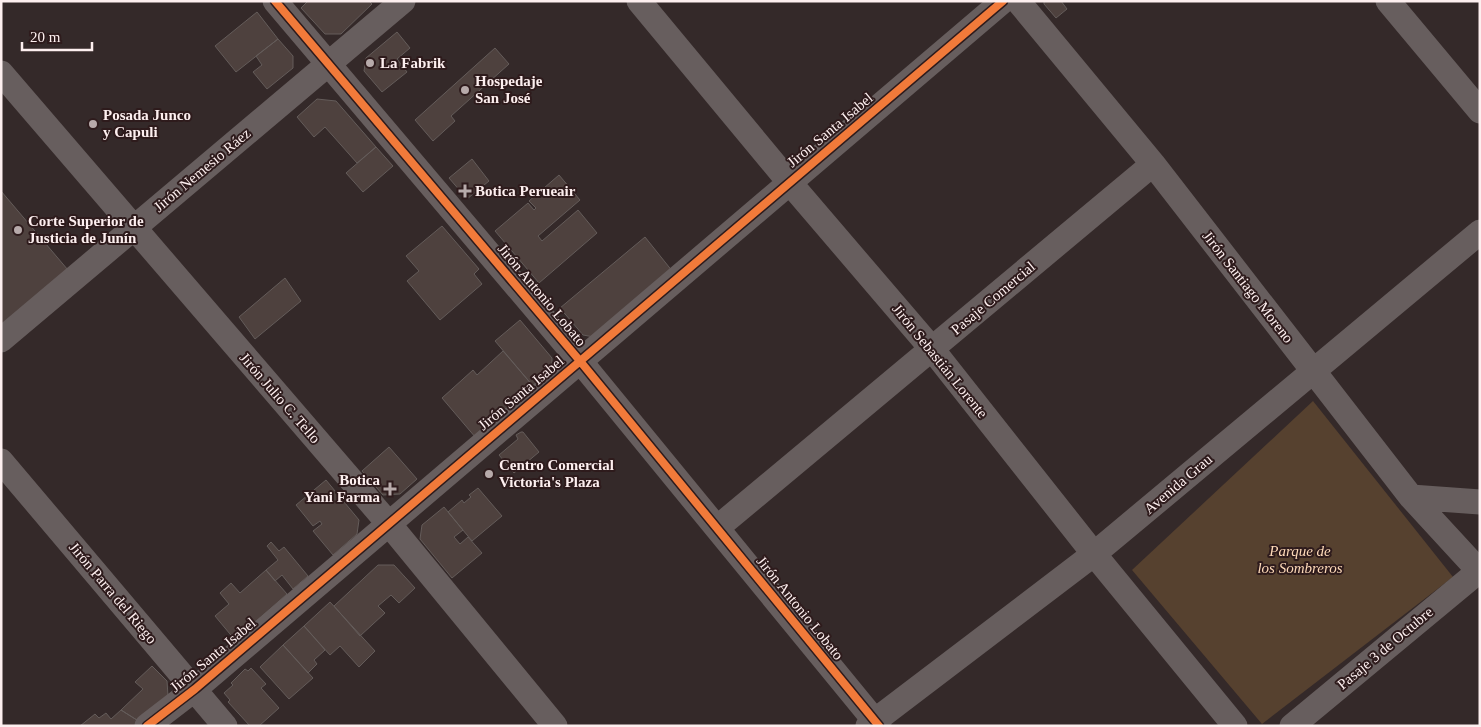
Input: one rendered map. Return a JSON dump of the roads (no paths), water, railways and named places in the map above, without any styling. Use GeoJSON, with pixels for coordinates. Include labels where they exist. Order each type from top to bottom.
{"type":"FeatureCollection","features":[{"type":"Feature","properties":{"kind":"street","name":"Jirón Antonio Lobato"},"geometry":{"type":"LineString","coordinates":[[275,1],[580,361],[874,724]]}},
{"type":"Feature","properties":{"kind":"street","name":"Jirón Nemesio Ráez"},"geometry":{"type":"LineString","coordinates":[[1,340],[403,1]]}},
{"type":"Feature","properties":{"kind":"street","name":"Jirón Sebastián Lorente"},"geometry":{"type":"LineString","coordinates":[[639,1],[790,183],[932,349],[1094,554],[1235,726]]}},
{"type":"Feature","properties":{"kind":"street","name":"Jirón Santa Isabel"},"geometry":{"type":"LineString","coordinates":[[148,726],[195,689],[1003,1]]}},
{"type":"Feature","properties":{"kind":"street","name":"Jirón Santiago Moreno"},"geometry":{"type":"LineString","coordinates":[[1018,1],[1153,164],[1411,497],[1479,572]]}},
{"type":"Feature","properties":{"kind":"street"},"geometry":{"type":"LineString","coordinates":[[1388,1],[1480,111]]}},
{"type":"Feature","properties":{"kind":"street","name":"Jirón Julio C. Tello"},"geometry":{"type":"LineString","coordinates":[[1,72],[389,524],[555,726]]}},
{"type":"Feature","properties":{"kind":"street","name":"Pasaje Comercial"},"geometry":{"type":"LineString","coordinates":[[717,528],[1153,164]]}},
{"type":"Feature","properties":{"kind":"street","name":"Avenida Grau"},"geometry":{"type":"LineString","coordinates":[[874,724],[1094,554],[1480,232]]}},
{"type":"Feature","properties":{"kind":"street","name":"Jirón Parra del Riego"},"geometry":{"type":"LineString","coordinates":[[1,461],[225,726]]}},
{"type":"Feature","properties":{"kind":"street"},"geometry":{"type":"LineString","coordinates":[[1411,497],[1480,502]]}},
{"type":"Feature","properties":{"kind":"street","name":"Pasaje 3 de Octubre"},"geometry":{"type":"LineString","coordinates":[[1292,726],[1479,572]]}},
{"type":"Feature","properties":{"kind":"place","name":"La Fabrik"},"geometry":{"type":"Point","coordinates":[370,63]}},
{"type":"Feature","properties":{"kind":"place","name":"Hospedaje San José"},"geometry":{"type":"Point","coordinates":[465,90]}},
{"type":"Feature","properties":{"kind":"place","name":"Posada Junco y Capuli"},"geometry":{"type":"Point","coordinates":[93,124]}},
{"type":"Feature","properties":{"kind":"place","name":"Botica Perueair"},"geometry":{"type":"Point","coordinates":[465,191]}},
{"type":"Feature","properties":{"kind":"place","name":"Corte Superior de Justicia de Junín"},"geometry":{"type":"Point","coordinates":[18,230]}},
{"type":"Feature","properties":{"kind":"place","name":"Centro Comercial Victoria's Plaza"},"geometry":{"type":"Point","coordinates":[489,474]}},
{"type":"Feature","properties":{"kind":"place","name":"Botica Yani Farma"},"geometry":{"type":"Point","coordinates":[390,489]}},
{"type":"Feature","properties":{"kind":"park label","name":"Parque de los Sombreros"},"geometry":{"type":"Point","coordinates":[1300,560]}}]}
